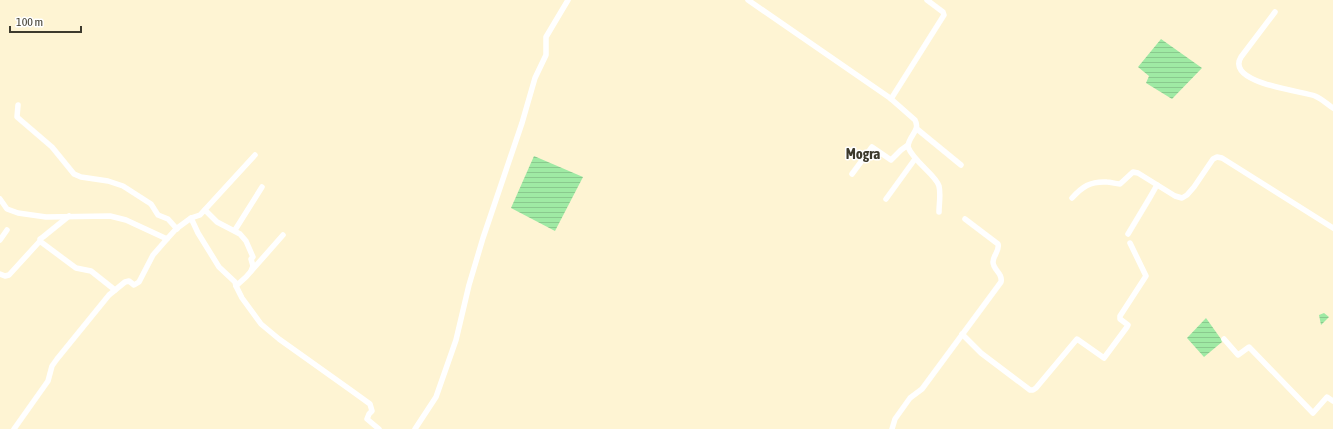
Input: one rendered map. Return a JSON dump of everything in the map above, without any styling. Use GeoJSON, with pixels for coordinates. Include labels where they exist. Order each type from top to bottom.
{"type":"FeatureCollection","features":[{"type":"Feature","properties":{"kind":"street"},"geometry":{"type":"LineString","coordinates":[[415,429],[436,397],[456,340],[469,285],[483,238],[522,123],[535,78],[546,55],[546,37],[568,0]]}},
{"type":"Feature","properties":{"kind":"street"},"geometry":{"type":"LineString","coordinates":[[748,0],[891,99],[916,123],[917,129],[908,145],[891,160],[872,147],[852,174]]}},
{"type":"Feature","properties":{"kind":"street"},"geometry":{"type":"LineString","coordinates":[[891,99],[944,15],[943,12],[927,0]]}},
{"type":"Feature","properties":{"kind":"street"},"geometry":{"type":"LineString","coordinates":[[1275,12],[1239,61],[1239,66],[1251,78],[1274,87],[1314,96],[1333,108]]}},
{"type":"Feature","properties":{"kind":"street"},"geometry":{"type":"LineString","coordinates":[[18,105],[17,117],[52,147],[74,174],[81,177],[108,181],[123,186],[151,204],[158,215],[168,219],[176,229]]}},
{"type":"Feature","properties":{"kind":"street"},"geometry":{"type":"LineString","coordinates":[[917,129],[961,165]]}},
{"type":"Feature","properties":{"kind":"street"},"geometry":{"type":"LineString","coordinates":[[908,145],[908,150],[914,159],[938,184],[940,189],[939,212]]}},
{"type":"Feature","properties":{"kind":"street"},"geometry":{"type":"LineString","coordinates":[[14,429],[48,381],[52,366],[109,295],[125,282],[129,282],[134,285],[139,282],[153,255],[171,234],[191,218],[200,215],[255,155]]}},
{"type":"Feature","properties":{"kind":"street"},"geometry":{"type":"LineString","coordinates":[[1072,198],[1084,186],[1090,183],[1105,182],[1120,184],[1133,172],[1138,173],[1180,198],[1185,197],[1194,187],[1213,159],[1217,156],[1333,228]]}},
{"type":"Feature","properties":{"kind":"street"},"geometry":{"type":"LineString","coordinates":[[886,199],[914,159]]}},
{"type":"Feature","properties":{"kind":"street"},"geometry":{"type":"LineString","coordinates":[[1128,234],[1157,185]]}},
{"type":"Feature","properties":{"kind":"street"},"geometry":{"type":"LineString","coordinates":[[234,230],[262,187]]}},
{"type":"Feature","properties":{"kind":"street"},"geometry":{"type":"LineString","coordinates":[[0,199],[8,209],[18,213],[46,217],[110,216],[126,220],[167,239]]}},
{"type":"Feature","properties":{"kind":"street"},"geometry":{"type":"LineString","coordinates":[[205,210],[217,222],[234,230],[246,241],[251,253],[253,266],[251,271]]}},
{"type":"Feature","properties":{"kind":"street"},"geometry":{"type":"LineString","coordinates":[[0,274],[5,276],[8,275],[42,237],[69,216]]}},
{"type":"Feature","properties":{"kind":"street"},"geometry":{"type":"LineString","coordinates":[[191,218],[198,233],[219,267],[235,282],[242,298],[262,324],[279,339],[370,404],[372,411],[367,419],[379,429]]}},
{"type":"Feature","properties":{"kind":"street"},"geometry":{"type":"LineString","coordinates":[[892,429],[895,419],[906,403],[912,395],[918,393],[922,389],[1002,279],[993,264],[993,260],[999,248],[998,244],[964,219]]}},
{"type":"Feature","properties":{"kind":"street"},"geometry":{"type":"LineString","coordinates":[[0,240],[7,230]]}},
{"type":"Feature","properties":{"kind":"street"},"geometry":{"type":"LineString","coordinates":[[236,286],[283,235]]}},
{"type":"Feature","properties":{"kind":"street"},"geometry":{"type":"LineString","coordinates":[[40,241],[42,244],[76,268],[91,272],[115,290]]}},
{"type":"Feature","properties":{"kind":"street"},"geometry":{"type":"LineString","coordinates":[[962,334],[981,353],[1030,390],[1036,388],[1077,339],[1104,358],[1127,327],[1128,325],[1120,319],[1120,316],[1146,276],[1130,243]]}},
{"type":"Feature","properties":{"kind":"street"},"geometry":{"type":"LineString","coordinates":[[1224,339],[1238,355],[1249,347],[1313,413],[1327,397],[1333,401]]}},
{"type":"Feature","properties":{"kind":"shaded area"},"geometry":{"type":"Polygon","coordinates":[[[1161,39],[1202,68],[1172,99],[1146,83],[1149,76],[1138,67],[1161,39]]]}},
{"type":"Feature","properties":{"kind":"shaded area"},"geometry":{"type":"Polygon","coordinates":[[[534,156],[583,177],[555,231],[511,208],[534,156]]]}},
{"type":"Feature","properties":{"kind":"shaded area"},"geometry":{"type":"Polygon","coordinates":[[[1324,313],[1329,317],[1321,325],[1319,315],[1324,313]]]}},
{"type":"Feature","properties":{"kind":"shaded area"},"geometry":{"type":"Polygon","coordinates":[[[1206,318],[1222,342],[1204,357],[1187,338],[1206,318]]]}},
{"type":"Feature","properties":{"kind":"district","name":"Mogra"},"geometry":{"type":"Point","coordinates":[863,154]}}]}
